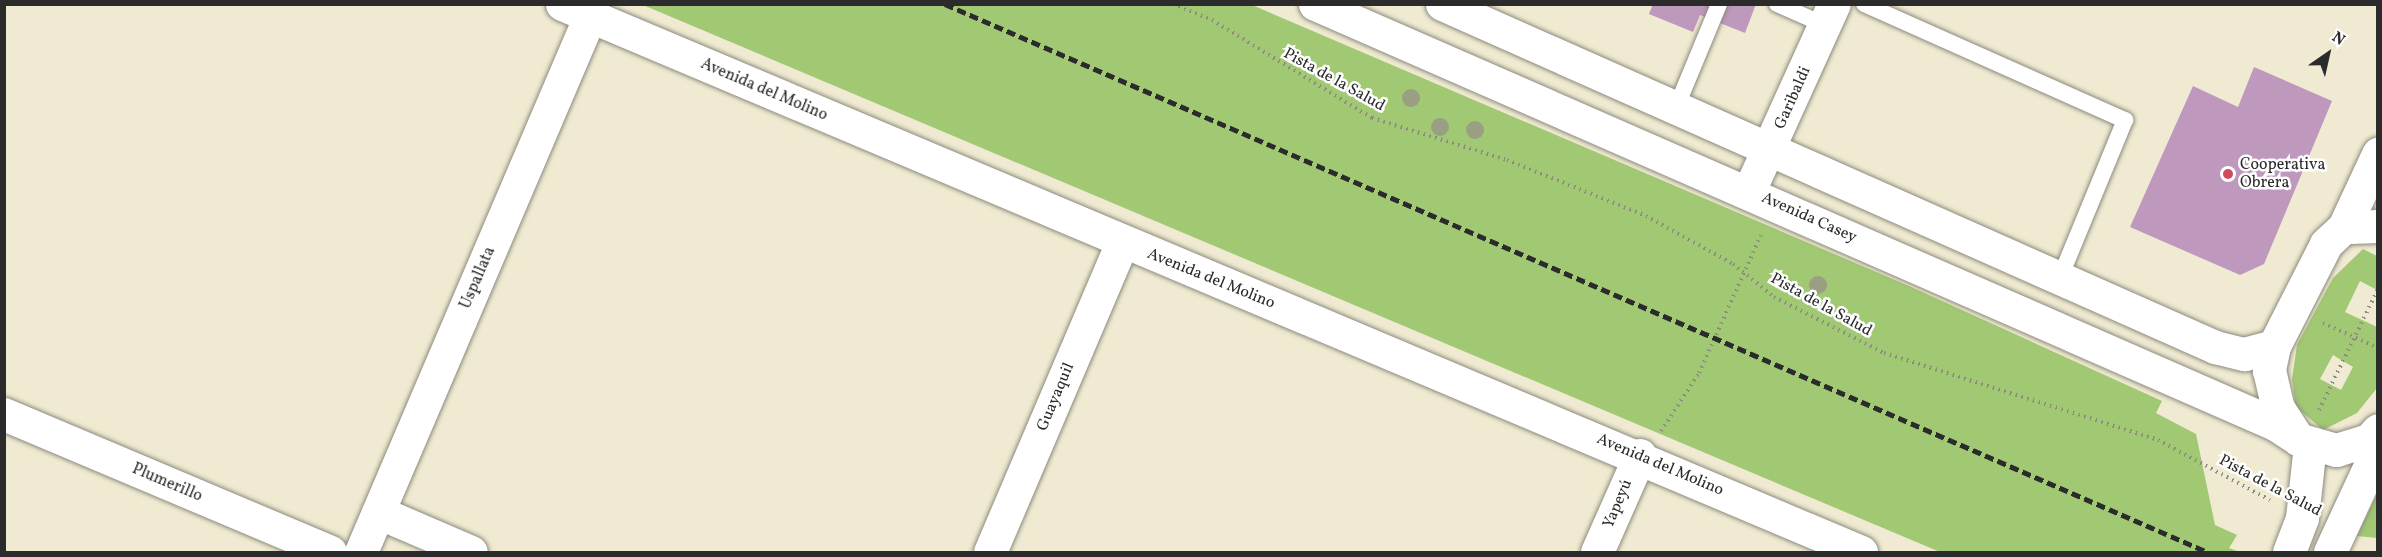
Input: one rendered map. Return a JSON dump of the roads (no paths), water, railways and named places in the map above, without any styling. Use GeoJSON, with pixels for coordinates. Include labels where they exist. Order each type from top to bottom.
{"type":"FeatureCollection","features":[{"type":"Feature","properties":{"kind":"street","name":"Avenida Casey"},"geometry":{"type":"LineString","coordinates":[[1315,4],[1749,191],[2275,424],[2304,442]]}},
{"type":"Feature","properties":{"kind":"street"},"geometry":{"type":"LineString","coordinates":[[1442,4],[2215,347],[2244,354],[2274,346]]}},
{"type":"Feature","properties":{"kind":"street","name":"Avenida del Molino"},"geometry":{"type":"LineString","coordinates":[[582,8],[1122,242],[1640,455],[1861,552]]}},
{"type":"Feature","properties":{"kind":"street","name":"Uspallata"},"geometry":{"type":"LineString","coordinates":[[361,552],[582,8]]}},
{"type":"Feature","properties":{"kind":"street","name":"Garibaldi"},"geometry":{"type":"LineString","coordinates":[[1749,191],[1770,150],[1829,15]]}},
{"type":"Feature","properties":{"kind":"street"},"geometry":{"type":"LineString","coordinates":[[2378,153],[2344,227],[2326,244],[2274,346],[2269,370],[2278,408],[2304,442],[2336,450],[2369,440],[2378,430]]}},
{"type":"Feature","properties":{"kind":"street"},"geometry":{"type":"LineString","coordinates":[[2344,227],[2378,226]]}},
{"type":"Feature","properties":{"kind":"street","name":"Guayaquil"},"geometry":{"type":"LineString","coordinates":[[990,552],[1122,242]]}},
{"type":"Feature","properties":{"kind":"street","name":"Plumerillo"},"geometry":{"type":"LineString","coordinates":[[4,414],[330,552]]}},
{"type":"Feature","properties":{"kind":"street"},"geometry":{"type":"LineString","coordinates":[[2289,552],[2302,518],[2304,442]]}},
{"type":"Feature","properties":{"kind":"street"},"geometry":{"type":"LineString","coordinates":[[2330,552],[2378,448]]}},
{"type":"Feature","properties":{"kind":"street","name":"Yapeyú"},"geometry":{"type":"LineString","coordinates":[[1597,552],[1640,455]]}},
{"type":"Feature","properties":{"kind":"street"},"geometry":{"type":"LineString","coordinates":[[378,512],[471,552]]}},
{"type":"Feature","properties":{"kind":"lane"},"geometry":{"type":"LineString","coordinates":[[1676,108],[1719,4]]}},
{"type":"Feature","properties":{"kind":"lane"},"geometry":{"type":"LineString","coordinates":[[1777,4],[1829,15]]}},
{"type":"Feature","properties":{"kind":"lane"},"geometry":{"type":"LineString","coordinates":[[1864,4],[2125,120],[2060,278]]}},
{"type":"Feature","properties":{"kind":"railway"},"geometry":{"type":"LineString","coordinates":[[945,4],[2208,552]]}},
{"type":"Feature","properties":{"kind":"place","name":"Cooperativa Obrera"},"geometry":{"type":"Point","coordinates":[2228,174]}}]}
